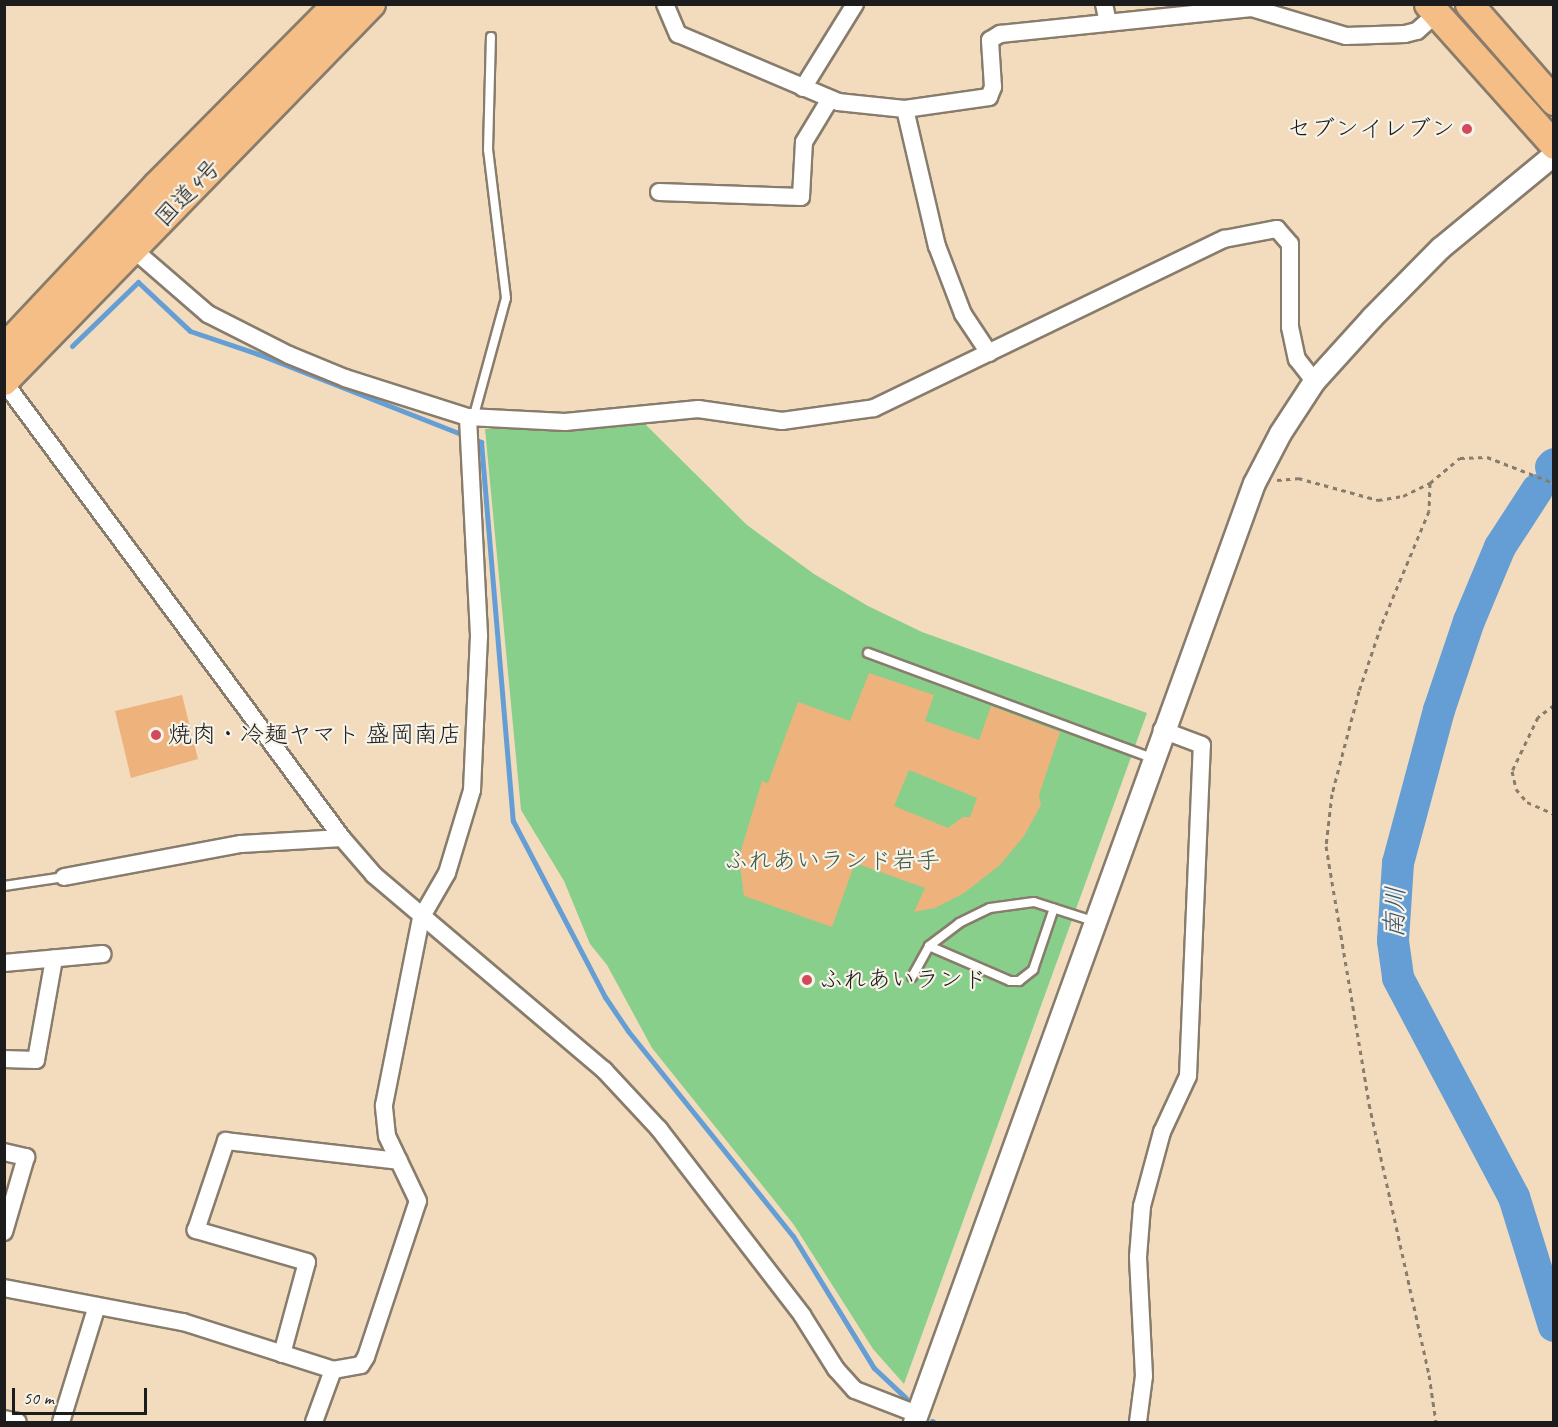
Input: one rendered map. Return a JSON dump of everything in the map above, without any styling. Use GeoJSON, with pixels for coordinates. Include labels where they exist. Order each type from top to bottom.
{"type":"FeatureCollection","features":[{"type":"Feature","properties":{"kind":"highway","name":"国道4号"},"geometry":{"type":"LineString","coordinates":[[4,349],[165,178],[338,4]]}},
{"type":"Feature","properties":{"kind":"highway","name":"国道4号"},"geometry":{"type":"LineString","coordinates":[[4,381],[371,4]]}},
{"type":"Feature","properties":{"kind":"main road"},"geometry":{"type":"LineString","coordinates":[[1468,4],[1554,101]]}},
{"type":"Feature","properties":{"kind":"main road"},"geometry":{"type":"LineString","coordinates":[[1432,9],[1554,145]]}},
{"type":"Feature","properties":{"kind":"street"},"geometry":{"type":"LineString","coordinates":[[665,4],[678,34],[830,99],[884,109],[905,109],[989,97],[993,87],[990,40],[994,36],[1252,8],[1346,36],[1405,34],[1417,31],[1432,9]]}},
{"type":"Feature","properties":{"kind":"street"},"geometry":{"type":"LineString","coordinates":[[804,88],[855,4]]}},
{"type":"Feature","properties":{"kind":"street"},"geometry":{"type":"LineString","coordinates":[[1104,4],[1108,23]]}},
{"type":"Feature","properties":{"kind":"street"},"geometry":{"type":"LineString","coordinates":[[659,192],[801,197],[804,142],[830,99]]}},
{"type":"Feature","properties":{"kind":"street"},"geometry":{"type":"LineString","coordinates":[[905,109],[937,246],[963,314],[989,353]]}},
{"type":"Feature","properties":{"kind":"street"},"geometry":{"type":"LineString","coordinates":[[4,381],[342,838],[374,875],[421,918],[548,1019],[604,1070],[659,1129],[855,1390],[916,1418],[1162,730],[1254,483],[1280,433],[1314,381],[1440,248],[1554,154]]}},
{"type":"Feature","properties":{"kind":"street"},"geometry":{"type":"LineString","coordinates":[[134,250],[208,315],[258,340],[345,378],[470,419],[565,422],[698,409],[783,421],[874,408],[1224,239],[1277,229],[1290,244],[1290,327],[1295,348],[1298,359],[1314,381]]}},
{"type":"Feature","properties":{"kind":"street"},"geometry":{"type":"LineString","coordinates":[[4,1288],[183,1322],[333,1370],[361,1365],[366,1357],[418,1201],[387,1136],[384,1106],[421,918],[447,873],[472,790],[479,635],[470,419]]}},
{"type":"Feature","properties":{"kind":"street"},"geometry":{"type":"LineString","coordinates":[[1138,1422],[1144,1376],[1138,1257],[1142,1206],[1162,1132],[1188,1076],[1202,745],[1162,730]]}},
{"type":"Feature","properties":{"kind":"street"},"geometry":{"type":"LineString","coordinates":[[64,877],[241,844],[342,838]]}},
{"type":"Feature","properties":{"kind":"street"},"geometry":{"type":"LineString","coordinates":[[4,963],[103,954]]}},
{"type":"Feature","properties":{"kind":"street"},"geometry":{"type":"LineString","coordinates":[[4,1059],[36,1060],[54,959]]}},
{"type":"Feature","properties":{"kind":"street"},"geometry":{"type":"LineString","coordinates":[[282,1354],[307,1262],[196,1230],[226,1141],[399,1161]]}},
{"type":"Feature","properties":{"kind":"street"},"geometry":{"type":"LineString","coordinates":[[4,1152],[26,1157],[4,1232]]}},
{"type":"Feature","properties":{"kind":"street"},"geometry":{"type":"LineString","coordinates":[[61,1422],[97,1306]]}},
{"type":"Feature","properties":{"kind":"street"},"geometry":{"type":"LineString","coordinates":[[314,1422],[333,1370]]}},
{"type":"Feature","properties":{"kind":"street"},"geometry":{"type":"LineString","coordinates":[[4,1419],[18,1422]]}},
{"type":"Feature","properties":{"kind":"lane"},"geometry":{"type":"LineString","coordinates":[[470,419],[506,298],[488,150],[491,37]]}},
{"type":"Feature","properties":{"kind":"lane"},"geometry":{"type":"LineString","coordinates":[[868,653],[1152,758]]}},
{"type":"Feature","properties":{"kind":"lane"},"geometry":{"type":"LineString","coordinates":[[4,886],[64,877]]}},
{"type":"Feature","properties":{"kind":"lane"},"geometry":{"type":"LineString","coordinates":[[912,977],[929,946],[959,923],[990,908],[1034,902],[1094,921]]}},
{"type":"Feature","properties":{"kind":"lane"},"geometry":{"type":"LineString","coordinates":[[929,946],[1010,981],[1019,981],[1033,970],[1054,908]]}},
{"type":"Feature","properties":{"kind":"path"},"geometry":{"type":"LineString","coordinates":[[1254,483],[1298,478],[1378,500],[1403,496],[1430,483],[1460,458],[1487,457],[1554,483]]}},
{"type":"Feature","properties":{"kind":"path"},"geometry":{"type":"LineString","coordinates":[[1430,483],[1429,511],[1381,626],[1359,691],[1332,794],[1326,846],[1370,1104],[1403,1253],[1436,1422]]}},
{"type":"Feature","properties":{"kind":"path"},"geometry":{"type":"LineString","coordinates":[[1554,705],[1538,717],[1512,771],[1516,789],[1527,802],[1554,814]]}},
{"type":"Feature","properties":{"kind":"green space","name":"ふれあいランド岩手"},"geometry":{"type":"Polygon","coordinates":[[[632,423],[645,424],[747,525],[814,574],[868,606],[922,632],[1147,713],[904,1384],[873,1349],[794,1225],[652,1048],[607,965],[590,944],[564,881],[521,810],[485,429],[567,429],[632,423]]]}},
{"type":"Feature","properties":{"kind":"building"},"geometry":{"type":"Polygon","coordinates":[[[869,673],[934,695],[925,721],[979,740],[991,706],[1060,732],[1039,795],[1041,805],[1024,836],[1000,865],[964,893],[935,908],[914,912],[925,888],[855,863],[832,927],[744,896],[739,857],[762,781],[768,783],[798,702],[850,721],[869,673]],[[909,770],[894,806],[948,828],[963,817],[970,817],[977,798],[909,770]]]}},
{"type":"Feature","properties":{"kind":"building","name":"焼肉・冷麺ヤマト 盛岡南店"},"geometry":{"type":"Polygon","coordinates":[[[182,695],[198,759],[131,778],[115,711],[182,695]]]}},
{"type":"Feature","properties":{"kind":"waterway"},"geometry":{"type":"LineString","coordinates":[[72,346],[138,282],[190,331],[258,354],[481,442],[513,821],[605,997],[628,1031],[793,1236],[874,1368],[906,1398]]}},
{"type":"Feature","properties":{"kind":"waterway","name":"南川"},"geometry":{"type":"LineString","coordinates":[[1551,467],[1554,464]]}},
{"type":"Feature","properties":{"kind":"waterway","name":"南川"},"geometry":{"type":"LineString","coordinates":[[1537,490],[1500,547],[1469,621],[1439,710],[1398,863],[1393,941],[1398,978],[1514,1197],[1554,1326]]}},
{"type":"Feature","properties":{"kind":"place","name":"セブンイレブン"},"geometry":{"type":"Point","coordinates":[1467,129]}},
{"type":"Feature","properties":{"kind":"place","name":"焼肉・冷麺ヤマト 盛岡南店"},"geometry":{"type":"Point","coordinates":[156,735]}},
{"type":"Feature","properties":{"kind":"place","name":"ふれあいランド"},"geometry":{"type":"Point","coordinates":[807,980]}}]}
